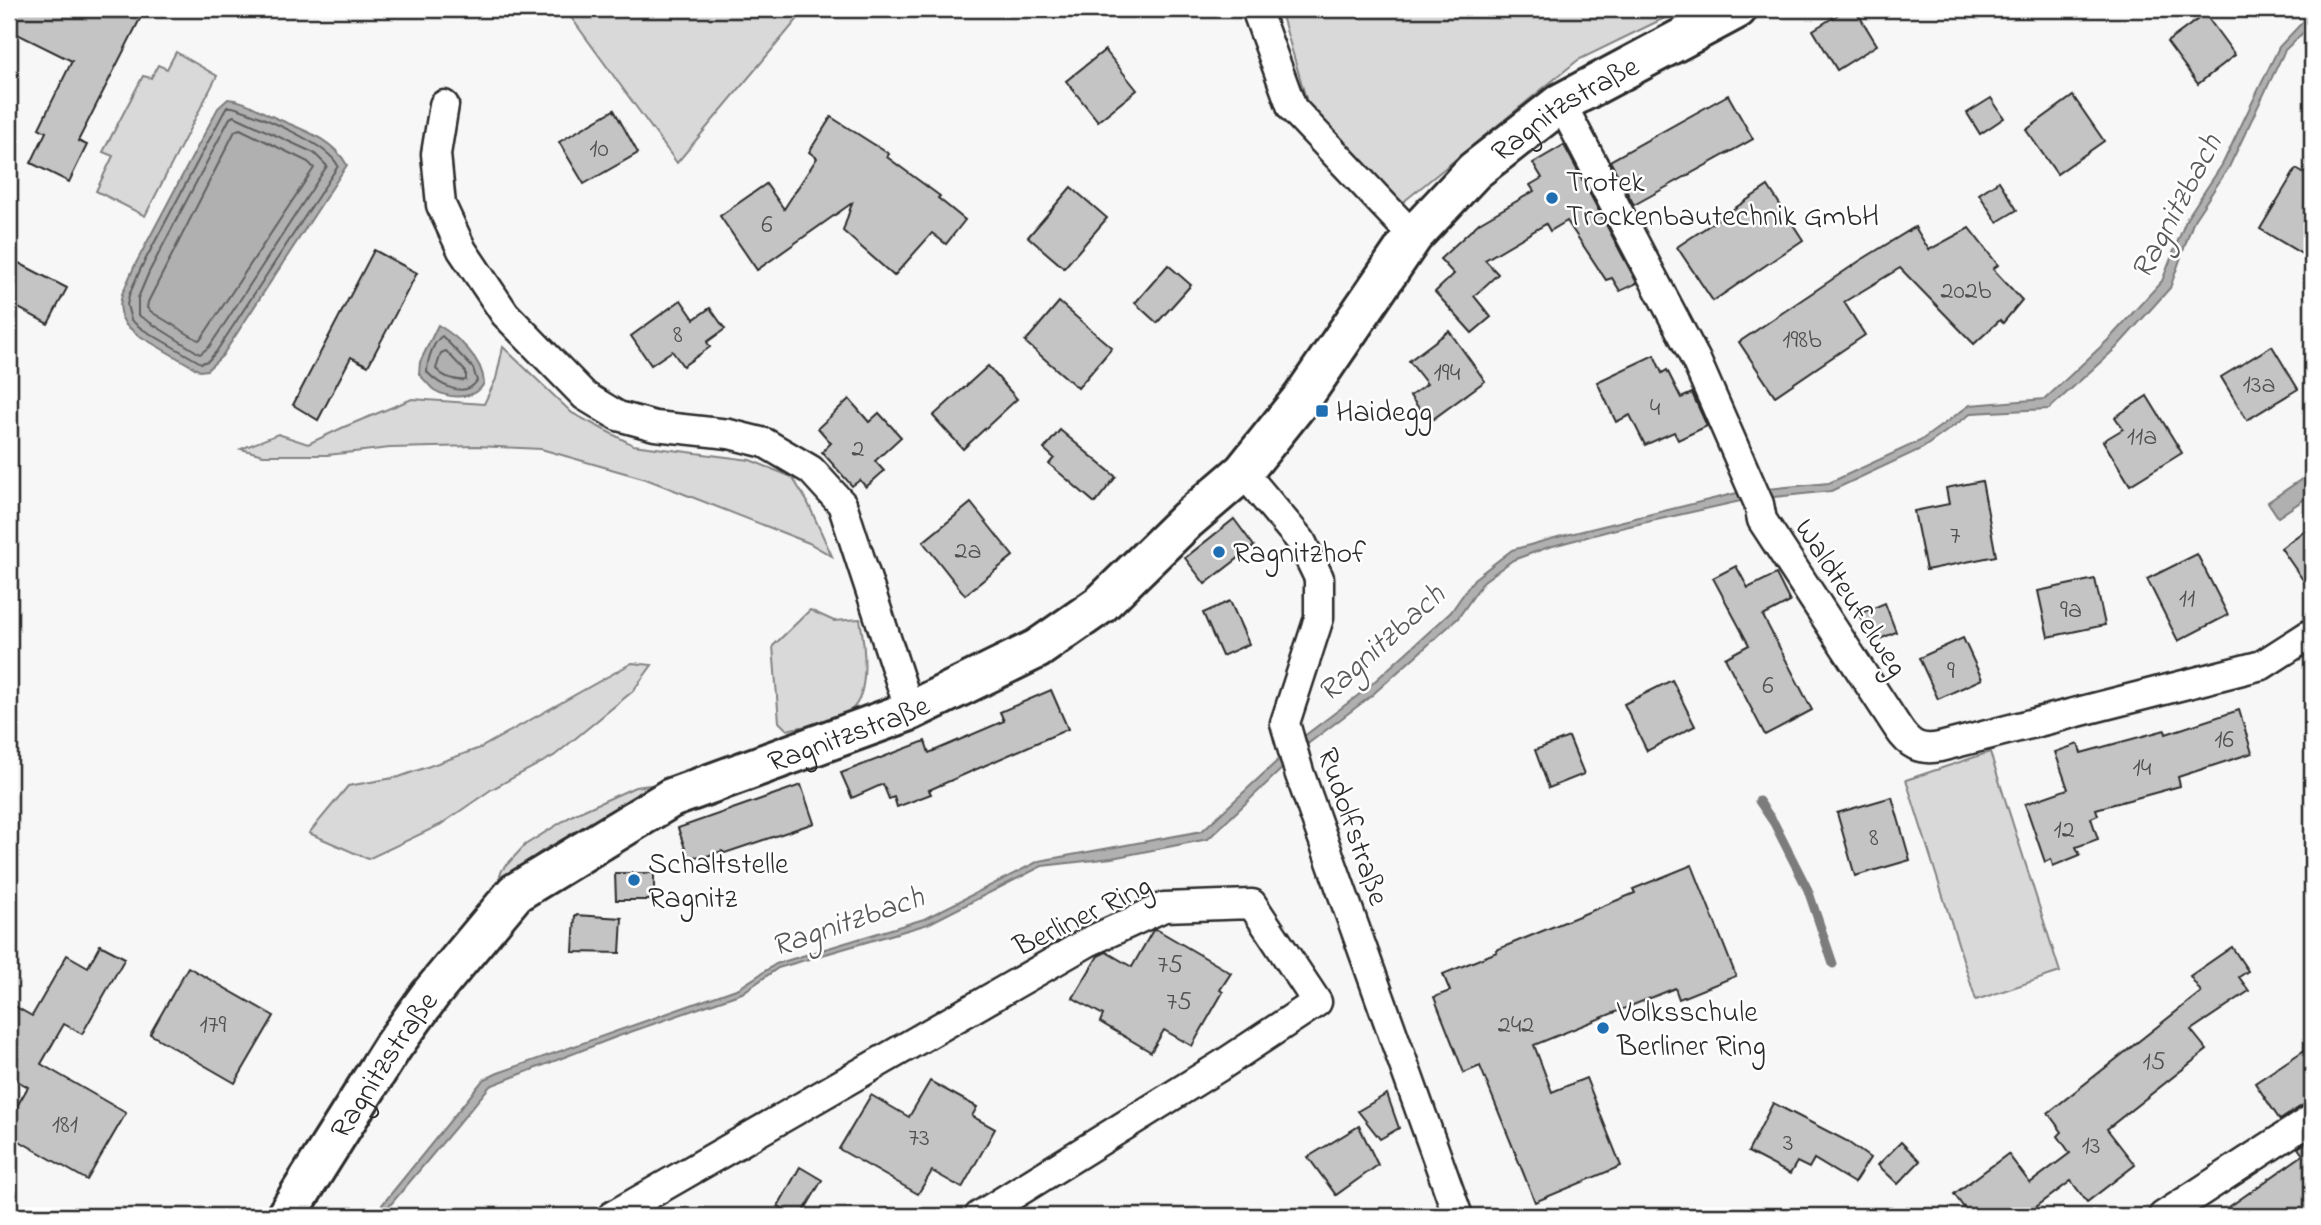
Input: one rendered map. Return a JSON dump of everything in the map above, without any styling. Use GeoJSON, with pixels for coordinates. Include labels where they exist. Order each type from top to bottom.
{"type":"FeatureCollection","features":[{"type":"Feature","properties":{"kind":"main road","name":"Ragnitzstraße"},"geometry":{"type":"LineString","coordinates":[[286,1216],[393,1046],[430,995],[514,893],[671,798],[910,711],[1037,649],[1100,605],[1187,520],[1242,471],[1303,397],[1413,236],[1474,171],[1560,103],[1737,9]]}},
{"type":"Feature","properties":{"kind":"street"},"geometry":{"type":"LineString","coordinates":[[1256,9],[1292,108],[1413,236]]}},
{"type":"Feature","properties":{"kind":"street","name":"Waldteufelweg"},"geometry":{"type":"LineString","coordinates":[[1560,103],[1696,360],[1755,495],[1762,520],[1910,744],[1920,748],[1940,747],[2262,666],[2312,633]]}},
{"type":"Feature","properties":{"kind":"street"},"geometry":{"type":"LineString","coordinates":[[443,105],[436,154],[441,205],[462,250],[505,314],[585,396],[618,416],[655,426],[729,434],[765,443],[811,470],[842,504],[910,711]]}},
{"type":"Feature","properties":{"kind":"street","name":"Rudolfstraße"},"geometry":{"type":"LineString","coordinates":[[1242,471],[1301,541],[1320,578],[1319,618],[1285,723],[1299,772],[1458,1216]]}},
{"type":"Feature","properties":{"kind":"street","name":"Berliner Ring"},"geometry":{"type":"LineString","coordinates":[[612,1216],[1088,942],[1164,907],[1252,904],[1317,1002],[1222,1065],[979,1216]]}},
{"type":"Feature","properties":{"kind":"street"},"geometry":{"type":"LineString","coordinates":[[2163,1216],[2312,1119]]}},
{"type":"Feature","properties":{"kind":"shaded area"},"geometry":{"type":"Polygon","coordinates":[[[565,9],[806,9],[677,163],[565,9]]]}},
{"type":"Feature","properties":{"kind":"shaded area"},"geometry":{"type":"Polygon","coordinates":[[[1280,9],[1683,9],[1578,60],[1402,203],[1309,109],[1280,9]]]}},
{"type":"Feature","properties":{"kind":"shaded area"},"geometry":{"type":"Polygon","coordinates":[[[176,52],[217,76],[145,216],[96,191],[113,156],[103,152],[143,76],[151,78],[158,65],[167,69],[176,52]]]}},
{"type":"Feature","properties":{"kind":"shaded area"},"geometry":{"type":"Polygon","coordinates":[[[503,347],[572,413],[633,445],[750,460],[792,477],[807,501],[832,556],[809,543],[646,479],[541,449],[477,446],[390,448],[327,455],[263,455],[241,449],[278,434],[308,444],[412,399],[484,404],[496,379],[503,347]]]}},
{"type":"Feature","properties":{"kind":"shaded area"},"geometry":{"type":"Polygon","coordinates":[[[810,610],[834,621],[860,619],[864,680],[857,702],[845,714],[787,730],[779,722],[773,646],[810,610]]]}},
{"type":"Feature","properties":{"kind":"shaded area"},"geometry":{"type":"Polygon","coordinates":[[[632,663],[652,665],[633,691],[554,756],[492,789],[440,825],[368,859],[309,833],[348,786],[399,777],[480,748],[632,663]]]}},
{"type":"Feature","properties":{"kind":"shaded area"},"geometry":{"type":"Polygon","coordinates":[[[1990,752],[2060,972],[1976,1000],[1906,780],[1990,752]]]}},
{"type":"Feature","properties":{"kind":"shaded area"},"geometry":{"type":"Polygon","coordinates":[[[658,784],[542,851],[498,882],[502,870],[525,845],[573,815],[635,787],[658,784]]]}},
{"type":"Feature","properties":{"kind":"water","name":"Ragnitzbach"},"geometry":{"type":"Polygon","coordinates":[[[2312,12],[2312,24],[2285,50],[2229,167],[2194,220],[2170,288],[2116,348],[2049,409],[1972,413],[1923,448],[1831,491],[1745,500],[1616,529],[1513,560],[1484,581],[1458,618],[1371,696],[1309,743],[1208,839],[1112,858],[1042,866],[928,924],[778,968],[742,993],[616,1037],[490,1086],[381,1216],[373,1216],[483,1080],[498,1073],[739,988],[776,964],[924,919],[1039,861],[1202,831],[1303,737],[1365,690],[1451,612],[1474,579],[1512,550],[1745,491],[1829,483],[1920,441],[1970,405],[2045,399],[2108,340],[2162,281],[2187,218],[2222,165],[2279,47],[2312,12]]]}},
{"type":"Feature","properties":{"kind":"water"},"geometry":{"type":"Polygon","coordinates":[[[228,99],[244,103],[312,134],[332,147],[347,165],[222,356],[207,370],[200,371],[138,335],[126,325],[120,305],[135,265],[218,108],[228,99]]]}},
{"type":"Feature","properties":{"kind":"water"},"geometry":{"type":"Polygon","coordinates":[[[438,325],[461,342],[479,366],[484,383],[475,393],[454,396],[440,393],[419,374],[420,362],[438,325]]]}},
{"type":"Feature","properties":{"kind":"water"},"geometry":{"type":"Polygon","coordinates":[[[2302,479],[2312,494],[2278,517],[2268,502],[2302,479]]]}},
{"type":"Feature","properties":{"kind":"building"},"geometry":{"type":"Polygon","coordinates":[[[9,9],[145,9],[78,141],[87,145],[69,182],[31,163],[46,132],[39,128],[72,61],[9,30],[9,9]]]}},
{"type":"Feature","properties":{"kind":"building"},"geometry":{"type":"Polygon","coordinates":[[[1847,9],[1855,9],[1877,45],[1837,70],[1813,30],[1847,9]]]}},
{"type":"Feature","properties":{"kind":"building"},"geometry":{"type":"Polygon","coordinates":[[[2205,14],[2235,55],[2198,84],[2167,42],[2205,14]]]}},
{"type":"Feature","properties":{"kind":"building"},"geometry":{"type":"Polygon","coordinates":[[[1105,50],[1137,90],[1098,121],[1066,81],[1105,50]]]}},
{"type":"Feature","properties":{"kind":"building"},"geometry":{"type":"Polygon","coordinates":[[[1728,95],[1753,139],[1634,205],[1610,161],[1728,95]]]}},
{"type":"Feature","properties":{"kind":"building"},"geometry":{"type":"Polygon","coordinates":[[[2073,96],[2104,141],[2057,174],[2026,130],[2073,96]]]}},
{"type":"Feature","properties":{"kind":"building"},"geometry":{"type":"Polygon","coordinates":[[[1991,98],[2004,118],[1980,134],[1967,113],[1991,98]]]}},
{"type":"Feature","properties":{"kind":"building"},"geometry":{"type":"Polygon","coordinates":[[[614,110],[638,153],[584,184],[559,142],[614,110]]]}},
{"type":"Feature","properties":{"kind":"building"},"geometry":{"type":"Polygon","coordinates":[[[831,117],[889,154],[887,157],[940,196],[938,198],[965,220],[946,244],[932,233],[894,276],[843,231],[852,203],[757,270],[720,216],[766,184],[784,209],[817,158],[809,152],[831,117]]]}},
{"type":"Feature","properties":{"kind":"building"},"geometry":{"type":"Polygon","coordinates":[[[1564,145],[1637,283],[1620,291],[1612,278],[1606,280],[1567,221],[1550,231],[1546,224],[1485,260],[1498,274],[1474,296],[1491,317],[1472,333],[1435,292],[1454,274],[1440,259],[1479,223],[1534,191],[1530,185],[1542,178],[1533,163],[1564,145]]]}},
{"type":"Feature","properties":{"kind":"building"},"geometry":{"type":"Polygon","coordinates":[[[2296,169],[2312,178],[2312,260],[2260,229],[2296,169]]]}},
{"type":"Feature","properties":{"kind":"building"},"geometry":{"type":"Polygon","coordinates":[[[1999,181],[2017,210],[1997,222],[1979,194],[1999,181]]]}},
{"type":"Feature","properties":{"kind":"building"},"geometry":{"type":"Polygon","coordinates":[[[1768,186],[1803,240],[1713,301],[1677,247],[1768,186]]]}},
{"type":"Feature","properties":{"kind":"building"},"geometry":{"type":"Polygon","coordinates":[[[1071,187],[1107,218],[1064,268],[1028,237],[1071,187]]]}},
{"type":"Feature","properties":{"kind":"building"},"geometry":{"type":"Polygon","coordinates":[[[1915,227],[1929,250],[1969,228],[1998,265],[1993,269],[2022,300],[2003,323],[2000,320],[1974,344],[1900,268],[1844,302],[1865,335],[1775,396],[1739,342],[1915,227]]]}},
{"type":"Feature","properties":{"kind":"building"},"geometry":{"type":"Polygon","coordinates":[[[374,250],[417,273],[368,366],[351,357],[318,420],[293,405],[374,250]]]}},
{"type":"Feature","properties":{"kind":"building"},"geometry":{"type":"Polygon","coordinates":[[[9,258],[67,288],[48,324],[9,303],[9,258]]]}},
{"type":"Feature","properties":{"kind":"building"},"geometry":{"type":"Polygon","coordinates":[[[1168,265],[1191,285],[1157,323],[1135,303],[1168,265]]]}},
{"type":"Feature","properties":{"kind":"building"},"geometry":{"type":"Polygon","coordinates":[[[681,300],[694,319],[710,308],[725,329],[707,342],[710,347],[683,366],[672,351],[651,365],[631,336],[681,300]]]}},
{"type":"Feature","properties":{"kind":"building"},"geometry":{"type":"Polygon","coordinates":[[[1059,302],[1112,348],[1078,388],[1025,342],[1059,302]]]}},
{"type":"Feature","properties":{"kind":"building"},"geometry":{"type":"Polygon","coordinates":[[[1449,331],[1485,381],[1429,422],[1410,396],[1427,384],[1409,361],[1449,331]]]}},
{"type":"Feature","properties":{"kind":"building"},"geometry":{"type":"Polygon","coordinates":[[[2272,346],[2298,389],[2247,420],[2221,377],[2272,346]]]}},
{"type":"Feature","properties":{"kind":"building"},"geometry":{"type":"Polygon","coordinates":[[[1654,355],[1662,373],[1667,370],[1681,398],[1692,393],[1707,426],[1678,440],[1674,432],[1645,445],[1630,415],[1616,422],[1597,382],[1654,355]]]}},
{"type":"Feature","properties":{"kind":"building"},"geometry":{"type":"Polygon","coordinates":[[[988,366],[1017,399],[963,449],[933,416],[988,366]]]}},
{"type":"Feature","properties":{"kind":"building"},"geometry":{"type":"Polygon","coordinates":[[[2147,396],[2182,453],[2130,485],[2103,441],[2123,429],[2115,417],[2147,396]]]}},
{"type":"Feature","properties":{"kind":"building"},"geometry":{"type":"Polygon","coordinates":[[[849,399],[869,422],[879,413],[901,437],[875,461],[884,471],[866,487],[860,480],[852,486],[822,452],[831,443],[818,428],[849,399]]]}},
{"type":"Feature","properties":{"kind":"building"},"geometry":{"type":"Polygon","coordinates":[[[1060,430],[1116,477],[1095,503],[1049,464],[1054,458],[1044,449],[1060,430]]]}},
{"type":"Feature","properties":{"kind":"building"},"geometry":{"type":"Polygon","coordinates":[[[1982,481],[1996,556],[1926,570],[1914,511],[1949,504],[1946,488],[1982,481]]]}},
{"type":"Feature","properties":{"kind":"building"},"geometry":{"type":"Polygon","coordinates":[[[971,503],[1013,556],[965,595],[923,542],[971,503]]]}},
{"type":"Feature","properties":{"kind":"building","name":"Ragnitzhof"},"geometry":{"type":"Polygon","coordinates":[[[1234,519],[1254,546],[1205,584],[1185,558],[1234,519]]]}},
{"type":"Feature","properties":{"kind":"building"},"geometry":{"type":"Polygon","coordinates":[[[2312,525],[2312,593],[2281,548],[2312,525]]]}},
{"type":"Feature","properties":{"kind":"building"},"geometry":{"type":"Polygon","coordinates":[[[2197,554],[2228,615],[2178,641],[2147,579],[2197,554]]]}},
{"type":"Feature","properties":{"kind":"building"},"geometry":{"type":"Polygon","coordinates":[[[1736,566],[1748,588],[1776,574],[1790,602],[1763,616],[1812,710],[1765,735],[1725,658],[1749,645],[1713,578],[1736,566]]]}},
{"type":"Feature","properties":{"kind":"building"},"geometry":{"type":"Polygon","coordinates":[[[2095,579],[2105,625],[2048,637],[2038,591],[2095,579]]]}},
{"type":"Feature","properties":{"kind":"building"},"geometry":{"type":"Polygon","coordinates":[[[1230,601],[1249,644],[1222,656],[1203,613],[1230,601]]]}},
{"type":"Feature","properties":{"kind":"building"},"geometry":{"type":"Polygon","coordinates":[[[1885,603],[1896,632],[1871,643],[1859,614],[1885,603]]]}},
{"type":"Feature","properties":{"kind":"building"},"geometry":{"type":"Polygon","coordinates":[[[1963,638],[1982,679],[1938,699],[1919,658],[1963,638]]]}},
{"type":"Feature","properties":{"kind":"building"},"geometry":{"type":"Polygon","coordinates":[[[1672,680],[1695,726],[1647,751],[1624,704],[1672,680]]]}},
{"type":"Feature","properties":{"kind":"building"},"geometry":{"type":"Polygon","coordinates":[[[1051,690],[1068,729],[929,790],[931,794],[897,807],[894,797],[889,799],[883,784],[852,798],[841,773],[925,741],[929,753],[1004,721],[1000,712],[1051,690]]]}},
{"type":"Feature","properties":{"kind":"building"},"geometry":{"type":"Polygon","coordinates":[[[2239,710],[2252,753],[2178,777],[2180,786],[2096,809],[2098,815],[2091,818],[2098,839],[2076,847],[2080,855],[2053,866],[2051,859],[2045,862],[2025,804],[2068,789],[2055,752],[2078,744],[2081,753],[2165,730],[2166,734],[2239,710]]]}},
{"type":"Feature","properties":{"kind":"building"},"geometry":{"type":"Polygon","coordinates":[[[1569,737],[1584,774],[1549,788],[1535,750],[1569,737]]]}},
{"type":"Feature","properties":{"kind":"building"},"geometry":{"type":"Polygon","coordinates":[[[801,785],[814,823],[725,853],[722,851],[707,856],[688,857],[678,828],[801,785]]]}},
{"type":"Feature","properties":{"kind":"building"},"geometry":{"type":"Polygon","coordinates":[[[1892,797],[1910,860],[1855,876],[1837,813],[1892,797]]]}},
{"type":"Feature","properties":{"kind":"building"},"geometry":{"type":"Polygon","coordinates":[[[1692,865],[1736,976],[1679,999],[1675,988],[1534,1045],[1552,1092],[1586,1078],[1621,1166],[1535,1202],[1480,1066],[1464,1073],[1434,997],[1450,991],[1443,974],[1635,893],[1633,889],[1692,865]]]}},
{"type":"Feature","properties":{"kind":"building","name":"Schaltstelle Ragnitz"},"geometry":{"type":"Polygon","coordinates":[[[615,873],[654,873],[654,900],[616,900],[615,873]]]}},
{"type":"Feature","properties":{"kind":"building"},"geometry":{"type":"Polygon","coordinates":[[[575,915],[622,918],[620,953],[573,952],[575,915]]]}},
{"type":"Feature","properties":{"kind":"building"},"geometry":{"type":"Polygon","coordinates":[[[1156,929],[1231,973],[1192,1046],[1164,1030],[1151,1052],[1100,1022],[1103,1015],[1073,998],[1098,956],[1106,952],[1132,967],[1156,929]]]}},
{"type":"Feature","properties":{"kind":"building"},"geometry":{"type":"Polygon","coordinates":[[[100,945],[125,958],[82,1034],[64,1024],[41,1064],[126,1113],[87,1180],[9,1135],[9,1120],[28,1087],[9,1076],[9,1003],[32,1016],[67,955],[88,967],[100,945]]]}},
{"type":"Feature","properties":{"kind":"building"},"geometry":{"type":"Polygon","coordinates":[[[2232,947],[2248,971],[2239,977],[2249,991],[2191,1030],[2207,1050],[2107,1129],[2135,1165],[2087,1202],[2071,1181],[2024,1216],[1970,1216],[1954,1194],[2008,1154],[2030,1183],[2070,1153],[2058,1136],[2062,1132],[2048,1113],[2201,992],[2190,976],[2232,947]]]}},
{"type":"Feature","properties":{"kind":"building"},"geometry":{"type":"Polygon","coordinates":[[[188,967],[274,1016],[235,1083],[150,1034],[188,967]]]}},
{"type":"Feature","properties":{"kind":"building"},"geometry":{"type":"Polygon","coordinates":[[[2312,1045],[2312,1103],[2303,1105],[2280,1120],[2255,1083],[2312,1045]]]}},
{"type":"Feature","properties":{"kind":"building"},"geometry":{"type":"Polygon","coordinates":[[[930,1081],[977,1107],[972,1116],[995,1129],[962,1188],[932,1171],[918,1194],[839,1149],[871,1095],[909,1117],[930,1081]]]}},
{"type":"Feature","properties":{"kind":"building"},"geometry":{"type":"Polygon","coordinates":[[[1387,1094],[1399,1128],[1380,1139],[1358,1111],[1387,1094]]]}},
{"type":"Feature","properties":{"kind":"building"},"geometry":{"type":"Polygon","coordinates":[[[1773,1103],[1845,1140],[1870,1158],[1854,1183],[1814,1159],[1809,1168],[1797,1162],[1790,1174],[1748,1152],[1773,1103]]]}},
{"type":"Feature","properties":{"kind":"building"},"geometry":{"type":"Polygon","coordinates":[[[1359,1126],[1378,1165],[1336,1195],[1308,1157],[1359,1126]]]}},
{"type":"Feature","properties":{"kind":"building"},"geometry":{"type":"Polygon","coordinates":[[[2312,1139],[2312,1216],[2216,1216],[2303,1155],[2298,1148],[2312,1139]]]}},
{"type":"Feature","properties":{"kind":"building"},"geometry":{"type":"Polygon","coordinates":[[[1901,1142],[1920,1161],[1898,1184],[1878,1165],[1901,1142]]]}},
{"type":"Feature","properties":{"kind":"building"},"geometry":{"type":"Polygon","coordinates":[[[800,1167],[822,1180],[801,1216],[797,1216],[778,1206],[800,1167]]]}},
{"type":"Feature","properties":{"kind":"waterway"},"geometry":{"type":"LineString","coordinates":[[1759,801],[1774,823],[1808,890],[1833,964]]}},
{"type":"Feature","properties":{"kind":"place","name":"Trotek Trockenbautechnik GmbH"},"geometry":{"type":"Point","coordinates":[1552,198]}},
{"type":"Feature","properties":{"kind":"place","name":"Haidegg"},"geometry":{"type":"Point","coordinates":[1322,411]}},
{"type":"Feature","properties":{"kind":"place","name":"Ragnitzhof"},"geometry":{"type":"Point","coordinates":[1219,552]}},
{"type":"Feature","properties":{"kind":"place","name":"Schaltstelle Ragnitz"},"geometry":{"type":"Point","coordinates":[634,880]}},
{"type":"Feature","properties":{"kind":"place","name":"Volksschule Berliner Ring"},"geometry":{"type":"Point","coordinates":[1603,1028]}}]}
